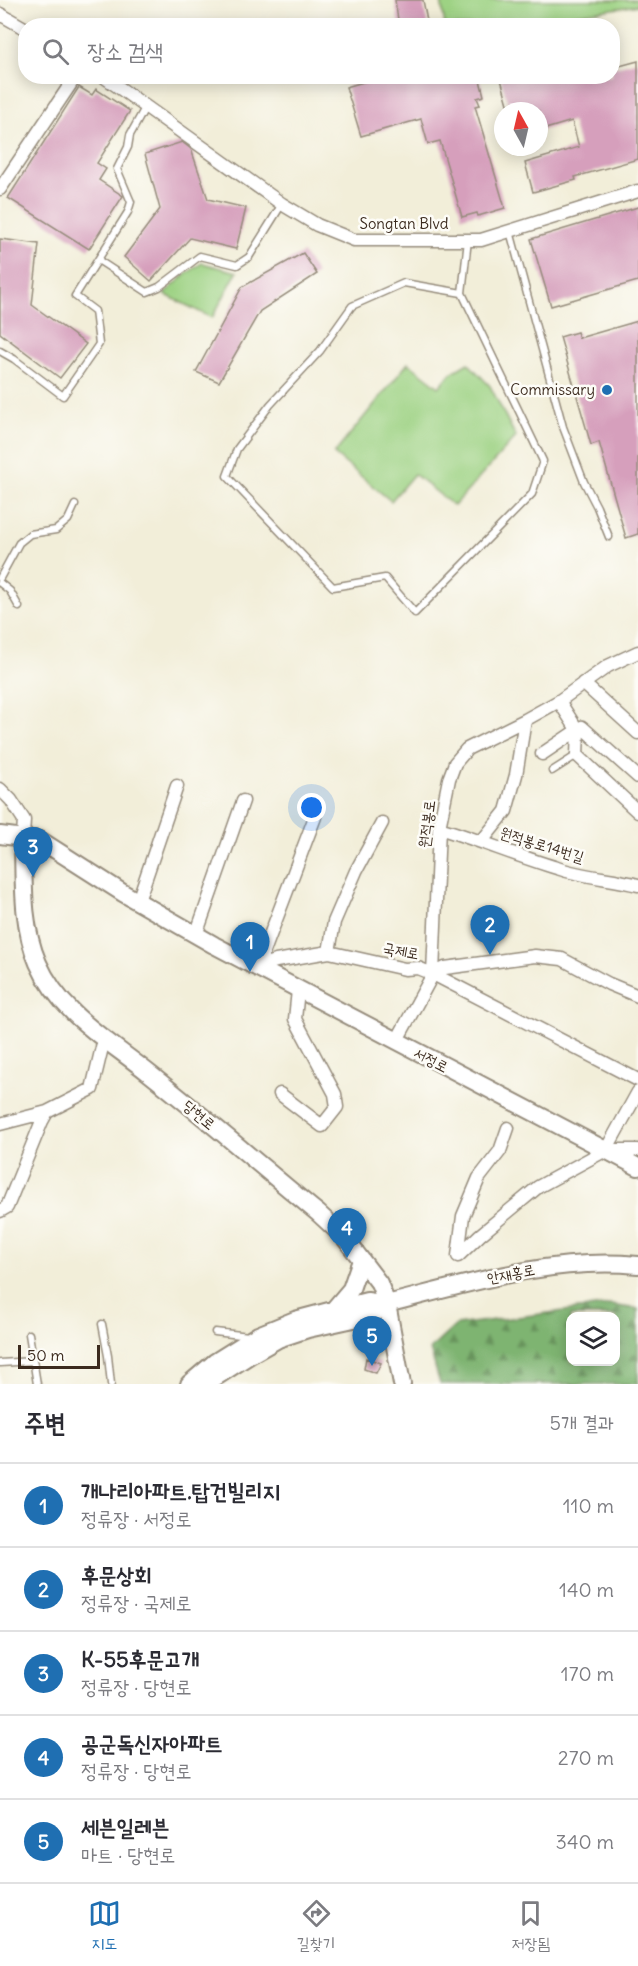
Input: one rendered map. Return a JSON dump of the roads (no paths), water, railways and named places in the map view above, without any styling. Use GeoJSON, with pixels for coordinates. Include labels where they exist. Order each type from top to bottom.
{"type":"FeatureCollection","features":[{"type":"Feature","properties":{"kind":"street"},"geometry":{"type":"LineString","coordinates":[[0,14],[18,24]]}},
{"type":"Feature","properties":{"kind":"street"},"geometry":{"type":"LineString","coordinates":[[0,189],[70,84]]}},
{"type":"Feature","properties":{"kind":"street","name":"Songtan Blvd"},"geometry":{"type":"LineString","coordinates":[[114,84],[282,204],[317,225],[354,240],[481,240],[638,191]]}},
{"type":"Feature","properties":{"kind":"street","name":"원적봉로"},"geometry":{"type":"LineString","coordinates":[[396,1042],[433,974],[439,828],[454,762],[467,749],[559,701],[608,666],[638,652]]}},
{"type":"Feature","properties":{"kind":"street"},"geometry":{"type":"LineString","coordinates":[[583,683],[638,733]]}},
{"type":"Feature","properties":{"kind":"street"},"geometry":{"type":"LineString","coordinates":[[559,701],[578,730],[577,755],[638,812]]}},
{"type":"Feature","properties":{"kind":"street"},"geometry":{"type":"LineString","coordinates":[[482,841],[506,811],[516,775],[525,720]]}},
{"type":"Feature","properties":{"kind":"street"},"geometry":{"type":"LineString","coordinates":[[542,754],[582,727],[638,777]]}},
{"type":"Feature","properties":{"kind":"street"},"geometry":{"type":"LineString","coordinates":[[138,901],[177,786]]}},
{"type":"Feature","properties":{"kind":"street"},"geometry":{"type":"LineString","coordinates":[[0,789],[11,800],[24,820],[23,837]]}},
{"type":"Feature","properties":{"kind":"street"},"geometry":{"type":"LineString","coordinates":[[196,935],[243,801]]}},
{"type":"Feature","properties":{"kind":"street"},"geometry":{"type":"LineString","coordinates":[[258,967],[315,817]]}},
{"type":"Feature","properties":{"kind":"street"},"geometry":{"type":"LineString","coordinates":[[329,952],[334,922],[356,871],[382,823]]}},
{"type":"Feature","properties":{"kind":"street","name":"원적봉로14번길"},"geometry":{"type":"LineString","coordinates":[[439,828],[560,869],[638,885]]}},
{"type":"Feature","properties":{"kind":"street","name":"서정로"},"geometry":{"type":"LineString","coordinates":[[0,835],[40,840],[196,935],[638,1167]]}},
{"type":"Feature","properties":{"kind":"street","name":"당현로"},"geometry":{"type":"LineString","coordinates":[[23,837],[24,899],[29,937],[38,963],[51,988],[67,1009],[150,1074],[344,1237],[379,1283],[387,1304],[402,1384]]}},
{"type":"Feature","properties":{"kind":"street","name":"국제로"},"geometry":{"type":"LineString","coordinates":[[258,967],[276,961],[329,952],[405,969],[418,968],[433,974],[445,968],[535,956],[562,959],[609,984],[638,996]]}},
{"type":"Feature","properties":{"kind":"street"},"geometry":{"type":"LineString","coordinates":[[433,974],[638,1080]]}},
{"type":"Feature","properties":{"kind":"street"},"geometry":{"type":"LineString","coordinates":[[280,1094],[322,1126],[337,1107],[335,1094],[295,1019],[298,990]]}},
{"type":"Feature","properties":{"kind":"street"},"geometry":{"type":"LineString","coordinates":[[0,1124],[47,1112],[92,1089],[104,1039]]}},
{"type":"Feature","properties":{"kind":"street"},"geometry":{"type":"LineString","coordinates":[[606,1150],[638,1092]]}},
{"type":"Feature","properties":{"kind":"street"},"geometry":{"type":"LineString","coordinates":[[0,1211],[7,1207],[47,1112]]}},
{"type":"Feature","properties":{"kind":"street"},"geometry":{"type":"LineString","coordinates":[[508,1128],[500,1151],[479,1178],[464,1216],[458,1256],[538,1187],[606,1150],[638,1150]]}},
{"type":"Feature","properties":{"kind":"street"},"geometry":{"type":"LineString","coordinates":[[334,1309],[351,1289],[361,1260]]}},
{"type":"Feature","properties":{"kind":"street","name":"안재홍로"},"geometry":{"type":"LineString","coordinates":[[205,1384],[250,1354],[278,1339],[308,1329],[372,1315],[387,1304],[517,1271],[577,1263],[638,1264]]}},
{"type":"Feature","properties":{"kind":"street","name":"안재홍로"},"geometry":{"type":"LineString","coordinates":[[189,1384],[215,1362],[255,1337],[295,1320],[367,1301],[387,1304]]}},
{"type":"Feature","properties":{"kind":"lane"},"geometry":{"type":"LineString","coordinates":[[0,351],[63,396],[99,344],[95,311],[75,296],[128,212],[131,202],[117,169],[128,147],[130,135],[146,106]]}},
{"type":"Feature","properties":{"kind":"lane"},"geometry":{"type":"LineString","coordinates":[[98,260],[147,292],[159,287],[200,256],[237,265],[249,257],[282,204]]}},
{"type":"Feature","properties":{"kind":"lane"},"geometry":{"type":"LineString","coordinates":[[510,231],[563,427],[584,482],[609,537]]}},
{"type":"Feature","properties":{"kind":"lane"},"geometry":{"type":"LineString","coordinates":[[462,293],[404,284],[352,306],[320,351],[270,405],[237,449],[227,476],[333,586],[385,578],[415,613],[532,494],[543,461],[462,293],[468,240]]}},
{"type":"Feature","properties":{"kind":"lane"},"geometry":{"type":"LineString","coordinates":[[19,607],[10,591],[0,581],[19,543],[30,534],[56,530],[68,520],[75,505]]}},
{"type":"Feature","properties":{"kind":"lane"},"geometry":{"type":"LineString","coordinates":[[552,771],[577,755]]}},
{"type":"Feature","properties":{"kind":"lane"},"geometry":{"type":"LineString","coordinates":[[102,1324],[111,1384]]}},
{"type":"Feature","properties":{"kind":"lane"},"geometry":{"type":"LineString","coordinates":[[214,1332],[255,1337]]}},
{"type":"Feature","properties":{"kind":"lane"},"geometry":{"type":"LineString","coordinates":[[29,1334],[37,1384]]}},
{"type":"Feature","properties":{"kind":"lane"},"geometry":{"type":"LineString","coordinates":[[0,1363],[33,1361]]}},
{"type":"Feature","properties":{"kind":"place","name":"Commissary"},"geometry":{"type":"Point","coordinates":[607,390]}},
{"type":"Feature","properties":{"kind":"place","name":"K-55후문고개"},"geometry":{"type":"Point","coordinates":[33,877]}},
{"type":"Feature","properties":{"kind":"place","name":"후문상회"},"geometry":{"type":"Point","coordinates":[490,955]}},
{"type":"Feature","properties":{"kind":"place","name":"개나리아파트.탑건빌리지"},"geometry":{"type":"Point","coordinates":[250,972]}},
{"type":"Feature","properties":{"kind":"place","name":"공군독신자아파트"},"geometry":{"type":"Point","coordinates":[347,1258]}},
{"type":"Feature","properties":{"kind":"place","name":"세븐일레븐"},"geometry":{"type":"Point","coordinates":[372,1366]}}]}
